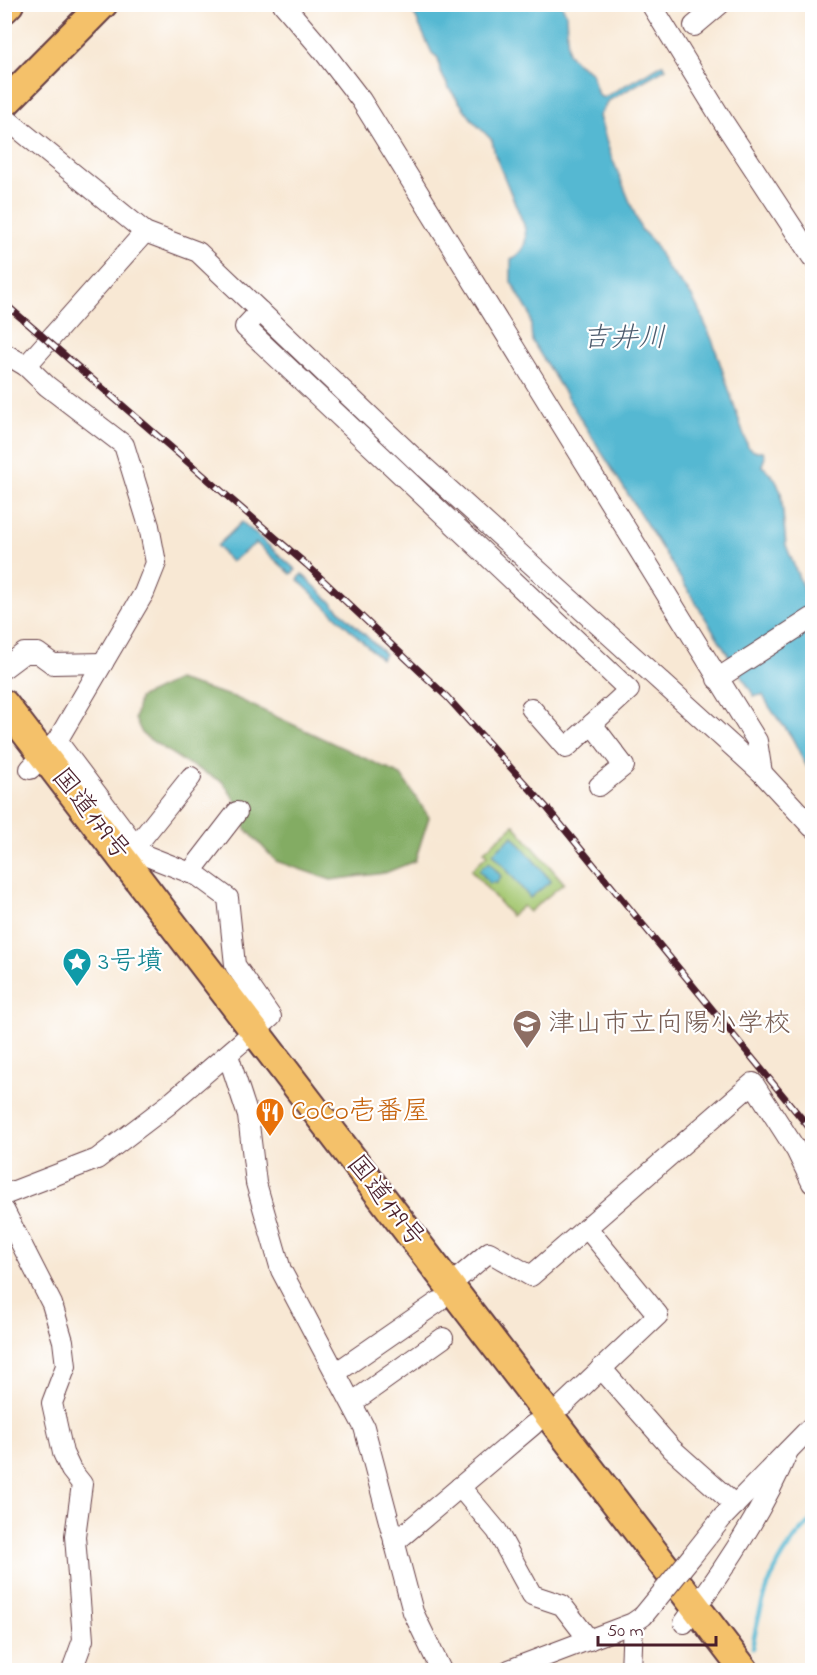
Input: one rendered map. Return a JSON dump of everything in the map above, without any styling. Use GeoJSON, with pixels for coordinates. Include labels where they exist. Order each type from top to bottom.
{"type":"FeatureCollection","features":[{"type":"Feature","properties":{"kind":"highway"},"geometry":{"type":"LineString","coordinates":[[4,9],[9,4]]}},
{"type":"Feature","properties":{"kind":"highway"},"geometry":{"type":"LineString","coordinates":[[4,76],[78,4]]}},
{"type":"Feature","properties":{"kind":"highway"},"geometry":{"type":"LineString","coordinates":[[4,104],[103,4]]}},
{"type":"Feature","properties":{"kind":"highway","name":"国道179号"},"geometry":{"type":"LineString","coordinates":[[4,704],[43,755],[242,1043],[444,1294],[690,1615],[721,1671]]}},
{"type":"Feature","properties":{"kind":"highway","name":"国道179号"},"geometry":{"type":"LineString","coordinates":[[4,736],[43,755]]}},
{"type":"Feature","properties":{"kind":"highway","name":"国道179号"},"geometry":{"type":"LineString","coordinates":[[444,1294],[533,1425],[690,1615],[744,1671]]}},
{"type":"Feature","properties":{"kind":"street"},"geometry":{"type":"LineString","coordinates":[[283,4],[361,100],[757,741],[762,773]]}},
{"type":"Feature","properties":{"kind":"street"},"geometry":{"type":"LineString","coordinates":[[301,4],[316,27],[324,52]]}},
{"type":"Feature","properties":{"kind":"street"},"geometry":{"type":"LineString","coordinates":[[651,4],[723,123],[813,257]]}},
{"type":"Feature","properties":{"kind":"street"},"geometry":{"type":"LineString","coordinates":[[694,26],[720,4]]}},
{"type":"Feature","properties":{"kind":"street"},"geometry":{"type":"LineString","coordinates":[[4,117],[145,232],[198,252],[414,458],[762,773],[813,827]]}},
{"type":"Feature","properties":{"kind":"street"},"geometry":{"type":"LineString","coordinates":[[26,366],[145,232]]}},
{"type":"Feature","properties":{"kind":"street"},"geometry":{"type":"LineString","coordinates":[[260,311],[245,327],[629,690],[566,748],[531,708]]}},
{"type":"Feature","properties":{"kind":"street"},"geometry":{"type":"LineString","coordinates":[[4,352],[26,366],[47,386],[124,446],[149,525],[156,563],[144,593],[103,663],[43,755],[142,854],[190,873],[228,898],[235,965],[270,1017],[242,1043],[97,1160],[4,1195]]}},
{"type":"Feature","properties":{"kind":"street"},"geometry":{"type":"LineString","coordinates":[[400,473],[414,458]]}},
{"type":"Feature","properties":{"kind":"street"},"geometry":{"type":"LineString","coordinates":[[717,679],[813,618]]}},
{"type":"Feature","properties":{"kind":"street"},"geometry":{"type":"LineString","coordinates":[[575,638],[593,621]]}},
{"type":"Feature","properties":{"kind":"street"},"geometry":{"type":"LineString","coordinates":[[4,668],[24,653],[38,653],[53,664],[103,663]]}},
{"type":"Feature","properties":{"kind":"street"},"geometry":{"type":"LineString","coordinates":[[592,724],[624,766],[599,786]]}},
{"type":"Feature","properties":{"kind":"street"},"geometry":{"type":"LineString","coordinates":[[136,846],[191,777]]}},
{"type":"Feature","properties":{"kind":"street"},"geometry":{"type":"LineString","coordinates":[[190,873],[237,812]]}},
{"type":"Feature","properties":{"kind":"street"},"geometry":{"type":"LineString","coordinates":[[242,1043],[256,1183],[281,1270],[338,1372],[364,1427],[413,1612],[441,1671]]}},
{"type":"Feature","properties":{"kind":"street"},"geometry":{"type":"LineString","coordinates":[[338,1372],[444,1294],[489,1252],[531,1276],[753,1083],[796,1150],[813,1183]]}},
{"type":"Feature","properties":{"kind":"street"},"geometry":{"type":"LineString","coordinates":[[4,1210],[52,1304],[63,1341],[66,1366],[52,1403],[63,1453],[70,1470],[82,1484],[75,1536],[82,1640],[72,1671]]}},
{"type":"Feature","properties":{"kind":"street"},"geometry":{"type":"LineString","coordinates":[[562,1405],[658,1315],[587,1228]]}},
{"type":"Feature","properties":{"kind":"street"},"geometry":{"type":"LineString","coordinates":[[353,1402],[442,1338]]}},
{"type":"Feature","properties":{"kind":"street"},"geometry":{"type":"LineString","coordinates":[[601,1368],[672,1449],[735,1505]]}},
{"type":"Feature","properties":{"kind":"street"},"geometry":{"type":"LineString","coordinates":[[394,1543],[533,1425]]}},
{"type":"Feature","properties":{"kind":"street"},"geometry":{"type":"LineString","coordinates":[[509,1671],[638,1620],[735,1505],[813,1426]]}},
{"type":"Feature","properties":{"kind":"street"},"geometry":{"type":"LineString","coordinates":[[690,1615],[771,1492],[788,1451]]}},
{"type":"Feature","properties":{"kind":"street"},"geometry":{"type":"LineString","coordinates":[[460,1487],[496,1531],[532,1595],[562,1605],[589,1640]]}},
{"type":"Feature","properties":{"kind":"street"},"geometry":{"type":"LineString","coordinates":[[631,1671],[638,1620]]}},
{"type":"Feature","properties":{"kind":"green space"},"geometry":{"type":"Polygon","coordinates":[[[177,680],[234,697],[401,775],[429,817],[415,861],[385,873],[331,880],[276,861],[246,829],[237,803],[223,782],[183,761],[143,735],[135,719],[139,698],[177,680]]]}},
{"type":"Feature","properties":{"kind":"green space"},"geometry":{"type":"Polygon","coordinates":[[[514,825],[564,883],[529,912],[523,906],[511,916],[471,870],[487,855],[484,851],[514,825]]]}},
{"type":"Feature","properties":{"kind":"water","name":"吉井川"},"geometry":{"type":"Polygon","coordinates":[[[410,5],[562,5],[566,14],[568,53],[578,64],[591,72],[598,95],[603,98],[663,64],[666,68],[608,101],[599,116],[610,153],[641,229],[654,243],[668,269],[691,295],[699,310],[713,342],[748,447],[754,451],[763,451],[765,457],[762,465],[775,479],[781,492],[786,545],[812,611],[812,774],[791,736],[763,695],[754,696],[532,341],[530,314],[511,282],[511,259],[520,253],[524,245],[526,236],[524,225],[495,155],[492,140],[473,121],[449,88],[440,71],[438,58],[432,53],[410,5]]]}},
{"type":"Feature","properties":{"kind":"water"},"geometry":{"type":"Polygon","coordinates":[[[242,522],[296,570],[291,574],[256,543],[231,562],[217,546],[242,522]]]}},
{"type":"Feature","properties":{"kind":"water"},"geometry":{"type":"Polygon","coordinates":[[[302,574],[385,654],[381,659],[298,580],[302,574]]]}},
{"type":"Feature","properties":{"kind":"water"},"geometry":{"type":"Polygon","coordinates":[[[513,836],[551,881],[530,898],[493,853],[513,836]]]}},
{"type":"Feature","properties":{"kind":"water"},"geometry":{"type":"Polygon","coordinates":[[[489,862],[501,876],[496,884],[493,882],[490,884],[479,870],[489,862]]]}},
{"type":"Feature","properties":{"kind":"waterway"},"geometry":{"type":"LineString","coordinates":[[752,1648],[760,1612],[771,1579],[788,1548],[812,1520]]}},
{"type":"Feature","properties":{"kind":"railway"},"geometry":{"type":"LineString","coordinates":[[4,303],[307,565],[447,697],[548,809],[812,1131]]}},
{"type":"Feature","properties":{"kind":"place","name":"3号墳"},"geometry":{"type":"Point","coordinates":[77,988]}},
{"type":"Feature","properties":{"kind":"place","name":"津山市立向陽小学校"},"geometry":{"type":"Point","coordinates":[527,1050]}},
{"type":"Feature","properties":{"kind":"place","name":"CoCo壱番屋"},"geometry":{"type":"Point","coordinates":[270,1138]}}]}
